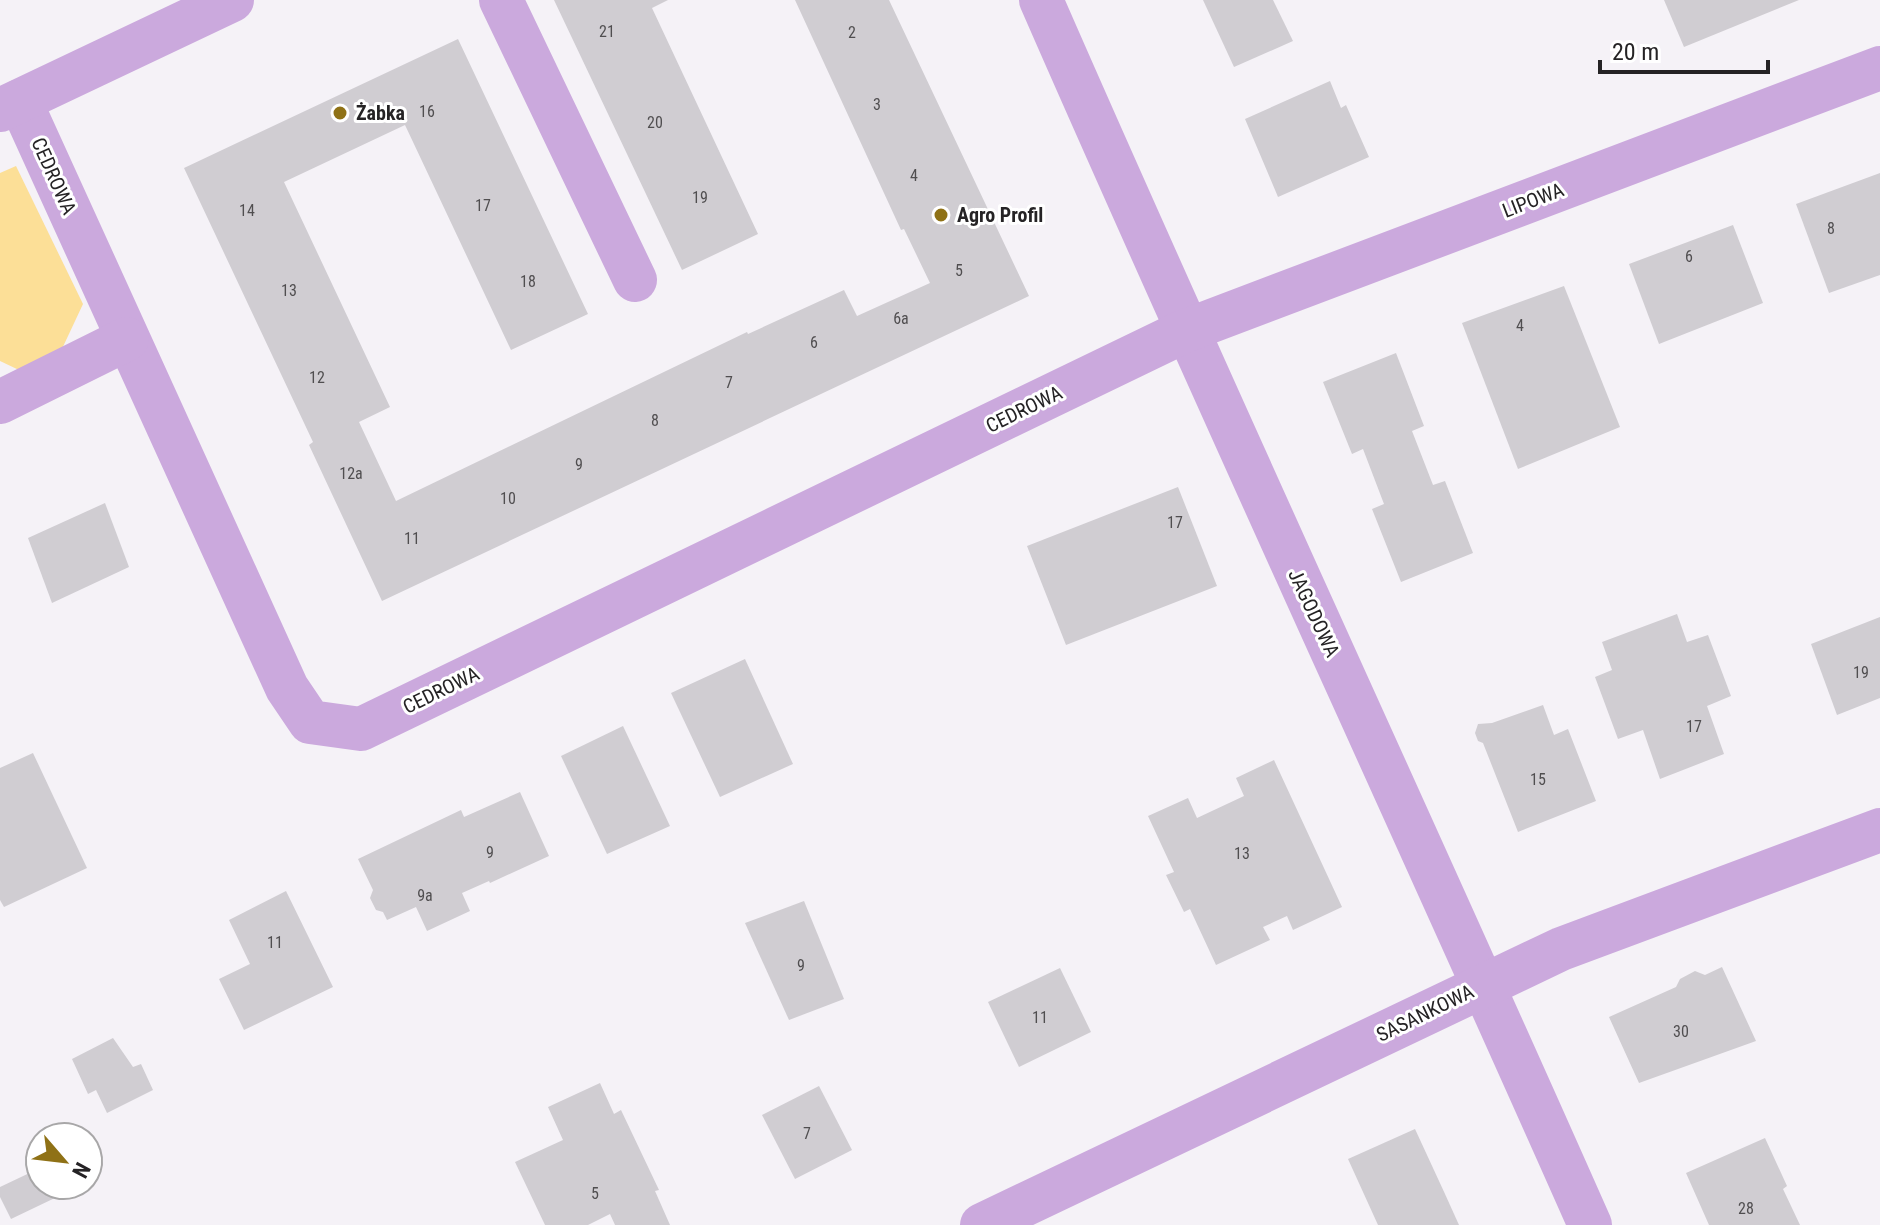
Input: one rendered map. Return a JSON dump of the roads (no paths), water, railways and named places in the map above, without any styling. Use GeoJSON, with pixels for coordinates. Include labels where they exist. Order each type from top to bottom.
{"type":"FeatureCollection","features":[{"type":"Feature","properties":{"kind":"street"},"geometry":{"type":"LineString","coordinates":[[10,106],[232,0]]}},
{"type":"Feature","properties":{"kind":"street"},"geometry":{"type":"LineString","coordinates":[[501,0],[635,280]]}},
{"type":"Feature","properties":{"kind":"street","name":"JAGODOWA"},"geometry":{"type":"LineString","coordinates":[[1041,0],[1185,331],[1484,985],[1590,1225]]}},
{"type":"Feature","properties":{"kind":"street","name":"LIPOWA"},"geometry":{"type":"LineString","coordinates":[[1185,331],[1880,68]]}},
{"type":"Feature","properties":{"kind":"street","name":"CEDROWA"},"geometry":{"type":"LineString","coordinates":[[10,106],[127,339],[287,688],[310,722],[361,729],[1185,331]]}},
{"type":"Feature","properties":{"kind":"street"},"geometry":{"type":"LineString","coordinates":[[0,402],[127,339]]}},
{"type":"Feature","properties":{"kind":"street","name":"SASANKOWA"},"geometry":{"type":"LineString","coordinates":[[982,1225],[1561,949],[1880,830]]}},
{"type":"Feature","properties":{"kind":"place","name":"Żabka"},"geometry":{"type":"Point","coordinates":[340,113]}},
{"type":"Feature","properties":{"kind":"place","name":"Agro Profil"},"geometry":{"type":"Point","coordinates":[941,215]}}]}
